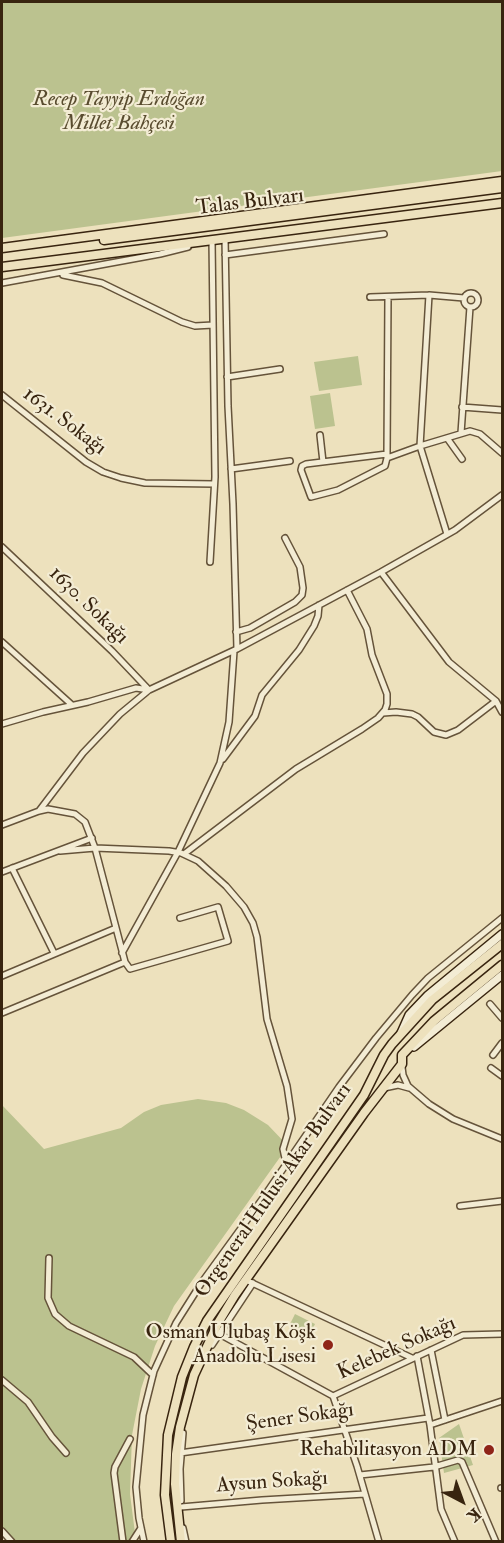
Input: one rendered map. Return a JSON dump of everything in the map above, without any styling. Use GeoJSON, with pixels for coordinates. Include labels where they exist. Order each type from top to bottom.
{"type":"FeatureCollection","features":[{"type":"Feature","properties":{"kind":"main road"},"geometry":{"type":"LineString","coordinates":[[2,248],[502,182]]}},
{"type":"Feature","properties":{"kind":"main road","name":"Talas Bulvarı"},"geometry":{"type":"LineString","coordinates":[[2,253],[502,188]]}},
{"type":"Feature","properties":{"kind":"main road","name":"Talas Bulvarı"},"geometry":{"type":"LineString","coordinates":[[2,267],[502,203]]}},
{"type":"Feature","properties":{"kind":"main road","name":"Orgeneral Hulusi Akar Bulvarı"},"geometry":{"type":"LineString","coordinates":[[171,1542],[165,1495],[167,1443],[177,1392],[194,1347],[215,1308],[364,1095],[384,1055],[401,1033],[432,1000],[502,944]]}},
{"type":"Feature","properties":{"kind":"main road","name":"Orgeneral Hulusi Akar Bulvarı"},"geometry":{"type":"LineString","coordinates":[[181,1542],[175,1498],[179,1453],[189,1388],[199,1362],[249,1281],[402,1060],[434,1021],[502,965]]}},
{"type":"Feature","properties":{"kind":"street"},"geometry":{"type":"LineString","coordinates":[[225,255],[384,234]]}},
{"type":"Feature","properties":{"kind":"street"},"geometry":{"type":"LineString","coordinates":[[122,953],[181,853],[220,763],[229,722],[236,633],[227,377],[225,238]]}},
{"type":"Feature","properties":{"kind":"street"},"geometry":{"type":"LineString","coordinates":[[2,283],[160,254],[212,240],[214,484],[210,562]]}},
{"type":"Feature","properties":{"kind":"street"},"geometry":{"type":"LineString","coordinates":[[58,274],[102,283],[182,322],[195,326],[213,325]]}},
{"type":"Feature","properties":{"kind":"street"},"geometry":{"type":"LineString","coordinates":[[370,297],[429,295],[464,298],[469,293],[476,295],[478,302],[475,306],[470,307],[465,304],[464,298]]}},
{"type":"Feature","properties":{"kind":"street"},"geometry":{"type":"LineString","coordinates":[[429,295],[420,446],[447,534]]}},
{"type":"Feature","properties":{"kind":"street"},"geometry":{"type":"LineString","coordinates":[[388,297],[387,456],[385,466],[338,490],[311,497],[301,467],[306,464],[387,456],[470,431],[477,433],[502,453]]}},
{"type":"Feature","properties":{"kind":"street"},"geometry":{"type":"LineString","coordinates":[[461,433],[470,307]]}},
{"type":"Feature","properties":{"kind":"street"},"geometry":{"type":"LineString","coordinates":[[227,377],[280,369]]}},
{"type":"Feature","properties":{"kind":"street","name":"1631. Sokağı"},"geometry":{"type":"LineString","coordinates":[[2,395],[86,462],[103,472],[144,483],[214,484]]}},
{"type":"Feature","properties":{"kind":"street"},"geometry":{"type":"LineString","coordinates":[[462,407],[502,410]]}},
{"type":"Feature","properties":{"kind":"street"},"geometry":{"type":"LineString","coordinates":[[320,435],[323,462]]}},
{"type":"Feature","properties":{"kind":"street"},"geometry":{"type":"LineString","coordinates":[[447,438],[462,459]]}},
{"type":"Feature","properties":{"kind":"street"},"geometry":{"type":"LineString","coordinates":[[231,469],[290,462]]}},
{"type":"Feature","properties":{"kind":"street"},"geometry":{"type":"LineString","coordinates":[[39,811],[83,753],[120,714],[149,690],[235,650],[381,572],[479,514],[502,495]]}},
{"type":"Feature","properties":{"kind":"street"},"geometry":{"type":"LineString","coordinates":[[236,633],[286,608],[302,595],[303,581],[300,567],[285,538]]}},
{"type":"Feature","properties":{"kind":"street","name":"1630. Sokağı"},"geometry":{"type":"LineString","coordinates":[[2,547],[112,651],[149,690]]}},
{"type":"Feature","properties":{"kind":"street"},"geometry":{"type":"LineString","coordinates":[[381,572],[449,662],[499,703],[502,712]]}},
{"type":"Feature","properties":{"kind":"street"},"geometry":{"type":"LineString","coordinates":[[181,853],[296,769],[362,729],[383,713],[387,704],[387,694],[372,655],[367,630],[347,590]]}},
{"type":"Feature","properties":{"kind":"street"},"geometry":{"type":"LineString","coordinates":[[220,763],[256,714],[262,695],[299,650],[314,626],[319,605]]}},
{"type":"Feature","properties":{"kind":"street"},"geometry":{"type":"LineString","coordinates":[[2,642],[72,705]]}},
{"type":"Feature","properties":{"kind":"street"},"geometry":{"type":"LineString","coordinates":[[2,724],[136,688],[149,690]]}},
{"type":"Feature","properties":{"kind":"street"},"geometry":{"type":"LineString","coordinates":[[383,713],[412,714],[434,732],[446,735],[458,730],[499,703]]}},
{"type":"Feature","properties":{"kind":"street"},"geometry":{"type":"LineString","coordinates":[[2,825],[39,811],[57,810],[78,816],[87,825],[122,953],[130,969],[228,941],[219,907],[180,918]]}},
{"type":"Feature","properties":{"kind":"street"},"geometry":{"type":"LineString","coordinates":[[2,872],[92,838]]}},
{"type":"Feature","properties":{"kind":"street"},"geometry":{"type":"LineString","coordinates":[[60,851],[95,848],[181,853],[198,861],[232,892],[246,911],[259,945],[267,1019],[287,1086],[292,1119],[283,1149],[286,1163]]}},
{"type":"Feature","properties":{"kind":"street"},"geometry":{"type":"LineString","coordinates":[[12,868],[54,953]]}},
{"type":"Feature","properties":{"kind":"street"},"geometry":{"type":"LineString","coordinates":[[144,1542],[137,1497],[137,1466],[143,1415],[153,1375],[170,1335],[188,1302],[355,1066],[411,995],[433,974],[502,918]]}},
{"type":"Feature","properties":{"kind":"street"},"geometry":{"type":"LineString","coordinates":[[2,976],[116,928]]}},
{"type":"Feature","properties":{"kind":"street"},"geometry":{"type":"LineString","coordinates":[[401,1033],[409,1015],[428,995],[502,934]]}},
{"type":"Feature","properties":{"kind":"street"},"geometry":{"type":"LineString","coordinates":[[2,1013],[125,963]]}},
{"type":"Feature","properties":{"kind":"street"},"geometry":{"type":"LineString","coordinates":[[502,975],[402,1060],[404,1079],[411,1089],[446,1115],[502,1139]]}},
{"type":"Feature","properties":{"kind":"street"},"geometry":{"type":"LineString","coordinates":[[490,1004],[502,1018]]}},
{"type":"Feature","properties":{"kind":"street"},"geometry":{"type":"LineString","coordinates":[[493,1055],[502,1043]]}},
{"type":"Feature","properties":{"kind":"street"},"geometry":{"type":"LineString","coordinates":[[491,1068],[502,1076]]}},
{"type":"Feature","properties":{"kind":"street"},"geometry":{"type":"LineString","coordinates":[[382,1089],[394,1085],[411,1089]]}},
{"type":"Feature","properties":{"kind":"street"},"geometry":{"type":"LineString","coordinates":[[460,1206],[502,1201]]}},
{"type":"Feature","properties":{"kind":"street"},"geometry":{"type":"LineString","coordinates":[[49,1258],[48,1298],[55,1314],[69,1326],[134,1357],[153,1375]]}},
{"type":"Feature","properties":{"kind":"street"},"geometry":{"type":"LineString","coordinates":[[249,1281],[415,1357],[430,1425],[441,1509],[455,1542]]}},
{"type":"Feature","properties":{"kind":"street","name":"Kelebek Sokağı"},"geometry":{"type":"LineString","coordinates":[[216,1332],[333,1396],[463,1335],[502,1334]]}},
{"type":"Feature","properties":{"kind":"street"},"geometry":{"type":"LineString","coordinates":[[431,1350],[445,1420]]}},
{"type":"Feature","properties":{"kind":"street"},"geometry":{"type":"LineString","coordinates":[[2,1380],[28,1402],[66,1453]]}},
{"type":"Feature","properties":{"kind":"street"},"geometry":{"type":"LineString","coordinates":[[333,1396],[360,1475],[379,1542]]}},
{"type":"Feature","properties":{"kind":"street"},"geometry":{"type":"LineString","coordinates":[[430,1425],[502,1401]]}},
{"type":"Feature","properties":{"kind":"street","name":"Şener Sokağı"},"geometry":{"type":"LineString","coordinates":[[179,1453],[428,1418]]}},
{"type":"Feature","properties":{"kind":"street"},"geometry":{"type":"LineString","coordinates":[[123,1542],[114,1473],[130,1438]]}},
{"type":"Feature","properties":{"kind":"street"},"geometry":{"type":"LineString","coordinates":[[179,1453],[181,1507],[186,1542]]}},
{"type":"Feature","properties":{"kind":"street"},"geometry":{"type":"LineString","coordinates":[[360,1475],[434,1467],[458,1460],[464,1463],[496,1542]]}},
{"type":"Feature","properties":{"kind":"street","name":"Aysun Sokağı"},"geometry":{"type":"LineString","coordinates":[[181,1507],[365,1494]]}},
{"type":"Feature","properties":{"kind":"street"},"geometry":{"type":"LineString","coordinates":[[132,1542],[141,1528]]}},
{"type":"Feature","properties":{"kind":"street"},"geometry":{"type":"LineString","coordinates":[[2,1531],[12,1542]]}},
{"type":"Feature","properties":{"kind":"green space","name":"Recep Tayyip Erdoğan Millet Bahçesi"},"geometry":{"type":"Polygon","coordinates":[[[2,2],[502,2],[502,171],[2,238],[2,2]]]}},
{"type":"Feature","properties":{"kind":"green space"},"geometry":{"type":"Polygon","coordinates":[[[358,356],[362,385],[319,391],[314,362],[358,356]]]}},
{"type":"Feature","properties":{"kind":"green space"},"geometry":{"type":"Polygon","coordinates":[[[330,393],[335,426],[315,429],[310,396],[330,393]]]}},
{"type":"Feature","properties":{"kind":"green space"},"geometry":{"type":"Polygon","coordinates":[[[198,1099],[226,1103],[244,1110],[268,1125],[288,1146],[174,1306],[155,1346],[141,1389],[132,1435],[130,1494],[136,1541],[9,1541],[2,1534],[2,1105],[44,1149],[121,1128],[144,1112],[161,1105],[198,1099]]]}},
{"type":"Feature","properties":{"kind":"green space"},"geometry":{"type":"Polygon","coordinates":[[[295,1314],[315,1324],[310,1334],[290,1324],[295,1314]]]}},
{"type":"Feature","properties":{"kind":"green space"},"geometry":{"type":"Polygon","coordinates":[[[459,1424],[473,1465],[444,1473],[439,1438],[459,1424]]]}},
{"type":"Feature","properties":{"kind":"place","name":"Osman Ulubaş Köşk Anadolu Lisesi"},"geometry":{"type":"Point","coordinates":[328,1345]}},
{"type":"Feature","properties":{"kind":"place","name":"Rehabilitasyon ADM"},"geometry":{"type":"Point","coordinates":[489,1450]}}]}
